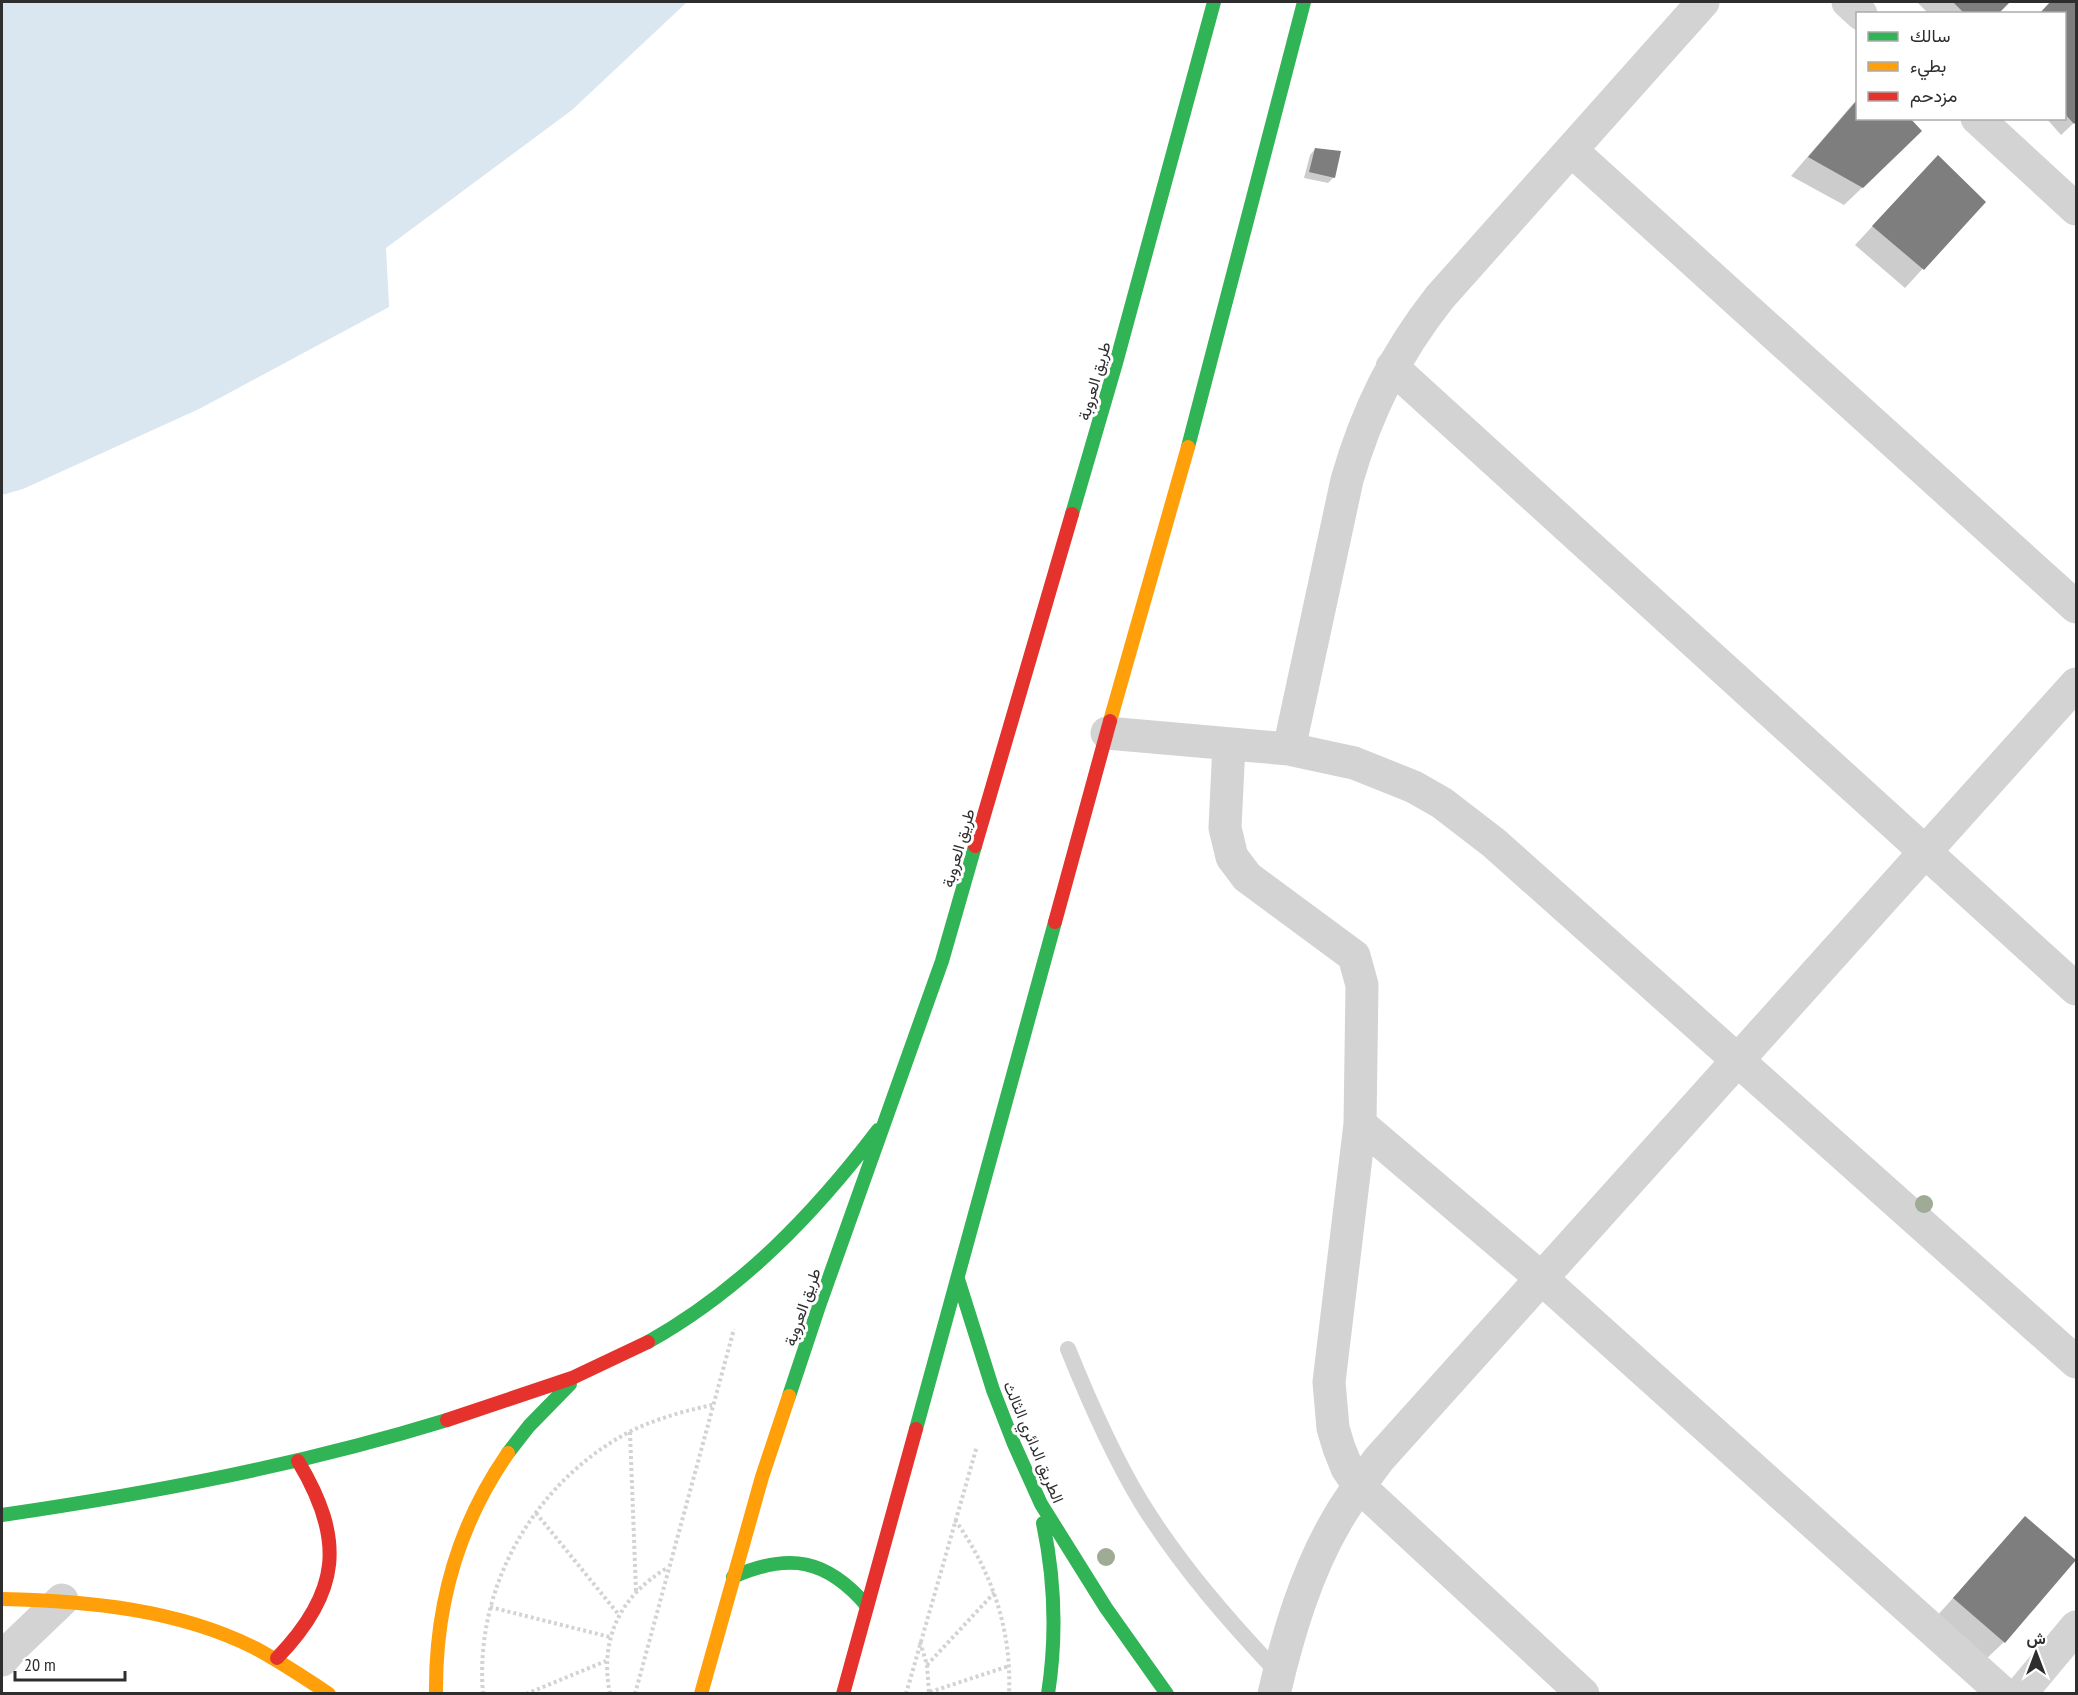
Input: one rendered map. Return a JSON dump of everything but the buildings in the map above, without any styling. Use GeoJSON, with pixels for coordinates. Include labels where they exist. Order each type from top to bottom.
{"type":"FeatureCollection","features":[{"type":"Feature","properties":{"kind":"main road","name":"طريق العروبة"},"geometry":{"type":"LineString","coordinates":[[701,1694],[762,1478],[884,1121],[942,961],[1116,363],[1214,2]]}},
{"type":"Feature","properties":{"kind":"main road"},"geometry":{"type":"LineString","coordinates":[[843,1694],[1203,394],[1304,2]]}},
{"type":"Feature","properties":{"kind":"main road"},"geometry":{"type":"LineString","coordinates":[[2,1515],[188,1485],[298,1461],[478,1411],[578,1377],[648,1342],[696,1312],[750,1272],[800,1226],[844,1175],[884,1121]]}},
{"type":"Feature","properties":{"kind":"main road","name":"الطريق الدائري الثالث"},"geometry":{"type":"LineString","coordinates":[[958,1279],[993,1390],[1038,1498],[1098,1599],[1167,1694]]}},
{"type":"Feature","properties":{"kind":"main road"},"geometry":{"type":"LineString","coordinates":[[436,1694],[437,1645],[444,1601],[455,1559],[471,1517],[492,1478],[516,1441],[545,1407],[578,1377]]}},
{"type":"Feature","properties":{"kind":"main road"},"geometry":{"type":"LineString","coordinates":[[277,1658],[307,1626],[322,1596],[330,1564],[327,1520],[321,1499],[311,1479],[298,1461]]}},
{"type":"Feature","properties":{"kind":"main road"},"geometry":{"type":"LineString","coordinates":[[1038,1498],[1048,1543],[1053,1588],[1054,1635],[1048,1694]]}},
{"type":"Feature","properties":{"kind":"main road"},"geometry":{"type":"LineString","coordinates":[[733,1577],[768,1562],[806,1563],[825,1569],[841,1578],[856,1590],[867,1605]]}},
{"type":"Feature","properties":{"kind":"main road"},"geometry":{"type":"LineString","coordinates":[[2,1599],[62,1600],[107,1604],[152,1612],[195,1624],[237,1639],[277,1658],[329,1694]]}},
{"type":"Feature","properties":{"kind":"street"},"geometry":{"type":"LineString","coordinates":[[1289,749],[1347,480],[1374,403],[1392,367],[1440,297],[1703,2]]}},
{"type":"Feature","properties":{"kind":"street"},"geometry":{"type":"LineString","coordinates":[[1979,120],[2076,209]]}},
{"type":"Feature","properties":{"kind":"street"},"geometry":{"type":"LineString","coordinates":[[1571,150],[2076,607]]}},
{"type":"Feature","properties":{"kind":"street"},"geometry":{"type":"LineString","coordinates":[[1392,367],[2076,989]]}},
{"type":"Feature","properties":{"kind":"street"},"geometry":{"type":"LineString","coordinates":[[1276,1684],[1302,1596],[1317,1558],[1336,1521],[1359,1486],[1401,1434],[2076,684]]}},
{"type":"Feature","properties":{"kind":"street"},"geometry":{"type":"LineString","coordinates":[[1107,734],[1289,749],[1322,754],[1374,770],[1414,787],[1442,803],[1494,843],[2076,1362]]}},
{"type":"Feature","properties":{"kind":"street"},"geometry":{"type":"LineString","coordinates":[[1229,744],[1226,828],[1232,857],[1247,877],[1354,956],[1362,985],[1360,1124],[1329,1382],[1333,1428],[1339,1448],[1347,1468],[1359,1486],[1583,1694]]}},
{"type":"Feature","properties":{"kind":"street"},"geometry":{"type":"LineString","coordinates":[[1360,1124],[1541,1278],[2004,1694]]}},
{"type":"Feature","properties":{"kind":"street"},"geometry":{"type":"LineString","coordinates":[[2,1660],[62,1600]]}},
{"type":"Feature","properties":{"kind":"street"},"geometry":{"type":"LineString","coordinates":[[2020,1694],[2076,1627]]}},
{"type":"Feature","properties":{"kind":"lane"},"geometry":{"type":"LineString","coordinates":[[1068,1349],[1108,1442],[1141,1501],[1172,1548],[1276,1684]]}},
{"type":"Feature","properties":{"kind":"path"},"geometry":{"type":"LineString","coordinates":[[635,1694],[734,1327]]}},
{"type":"Feature","properties":{"kind":"path"},"geometry":{"type":"LineString","coordinates":[[483,1694],[482,1658],[490,1607],[508,1558],[551,1493],[588,1459],[630,1432],[684,1411],[712,1405]]}},
{"type":"Feature","properties":{"kind":"path"},"geometry":{"type":"LineString","coordinates":[[630,1432],[636,1591]]}},
{"type":"Feature","properties":{"kind":"path"},"geometry":{"type":"LineString","coordinates":[[906,1694],[977,1444]]}},
{"type":"Feature","properties":{"kind":"path"},"geometry":{"type":"LineString","coordinates":[[536,1513],[619,1615]]}},
{"type":"Feature","properties":{"kind":"path"},"geometry":{"type":"LineString","coordinates":[[955,1520],[971,1542],[995,1592],[1007,1641],[1009,1694]]}},
{"type":"Feature","properties":{"kind":"path"},"geometry":{"type":"LineString","coordinates":[[610,1694],[606,1661],[610,1637],[619,1615],[636,1591],[668,1567]]}},
{"type":"Feature","properties":{"kind":"path"},"geometry":{"type":"LineString","coordinates":[[927,1665],[995,1592]]}},
{"type":"Feature","properties":{"kind":"path"},"geometry":{"type":"LineString","coordinates":[[490,1607],[610,1637]]}},
{"type":"Feature","properties":{"kind":"path"},"geometry":{"type":"LineString","coordinates":[[920,1642],[927,1665],[929,1693],[1009,1666]]}},
{"type":"Feature","properties":{"kind":"path"},"geometry":{"type":"LineString","coordinates":[[526,1694],[606,1661]]}},
{"type":"Feature","properties":{"kind":"shaded area"},"geometry":{"type":"Polygon","coordinates":[[[2,2],[687,2],[572,110],[386,248],[389,307],[199,409],[23,489],[2,495],[2,2]]]}},
{"type":"Feature","properties":{"kind":"traffic: fast"},"geometry":{"type":"LineString","coordinates":[[1072,514],[1116,363],[1214,2]]}},
{"type":"Feature","properties":{"kind":"traffic: fast"},"geometry":{"type":"LineString","coordinates":[[1188,447],[1304,2]]}},
{"type":"Feature","properties":{"kind":"traffic: fast"},"geometry":{"type":"LineString","coordinates":[[789,1396],[942,961],[975,846]]}},
{"type":"Feature","properties":{"kind":"traffic: fast"},"geometry":{"type":"LineString","coordinates":[[916,1429],[1055,922]]}},
{"type":"Feature","properties":{"kind":"traffic: fast"},"geometry":{"type":"LineString","coordinates":[[648,1342],[714,1299],[774,1248],[828,1191],[878,1130]]}},
{"type":"Feature","properties":{"kind":"traffic: fast"},"geometry":{"type":"LineString","coordinates":[[958,1279],[993,1390],[1041,1504],[1106,1608],[1167,1694]]}},
{"type":"Feature","properties":{"kind":"traffic: fast"},"geometry":{"type":"LineString","coordinates":[[508,1453],[529,1426],[570,1384]]}},
{"type":"Feature","properties":{"kind":"traffic: fast"},"geometry":{"type":"LineString","coordinates":[[2,1515],[226,1476],[337,1451],[447,1420]]}},
{"type":"Feature","properties":{"kind":"traffic: fast"},"geometry":{"type":"LineString","coordinates":[[1043,1523],[1050,1566],[1054,1629],[1048,1694]]}},
{"type":"Feature","properties":{"kind":"traffic: fast"},"geometry":{"type":"LineString","coordinates":[[733,1577],[772,1564],[806,1564],[837,1578],[867,1606]]}},
{"type":"Feature","properties":{"kind":"traffic: slow"},"geometry":{"type":"LineString","coordinates":[[1110,721],[1188,447]]}},
{"type":"Feature","properties":{"kind":"traffic: slow"},"geometry":{"type":"LineString","coordinates":[[701,1694],[762,1477],[789,1396]]}},
{"type":"Feature","properties":{"kind":"traffic: slow"},"geometry":{"type":"LineString","coordinates":[[436,1694],[440,1630],[453,1568],[476,1509],[508,1453]]}},
{"type":"Feature","properties":{"kind":"traffic: slow"},"geometry":{"type":"LineString","coordinates":[[2,1599],[99,1605],[195,1624],[255,1648],[329,1694]]}},
{"type":"Feature","properties":{"kind":"traffic: jam"},"geometry":{"type":"LineString","coordinates":[[975,846],[1072,514]]}},
{"type":"Feature","properties":{"kind":"traffic: jam"},"geometry":{"type":"LineString","coordinates":[[1055,922],[1110,721]]}},
{"type":"Feature","properties":{"kind":"traffic: jam"},"geometry":{"type":"LineString","coordinates":[[447,1420],[572,1378],[648,1342]]}},
{"type":"Feature","properties":{"kind":"traffic: jam"},"geometry":{"type":"LineString","coordinates":[[843,1694],[916,1429]]}},
{"type":"Feature","properties":{"kind":"traffic: jam"},"geometry":{"type":"LineString","coordinates":[[277,1658],[298,1634],[314,1610],[324,1587],[329,1564],[329,1540],[324,1515],[298,1461]]}}]}
